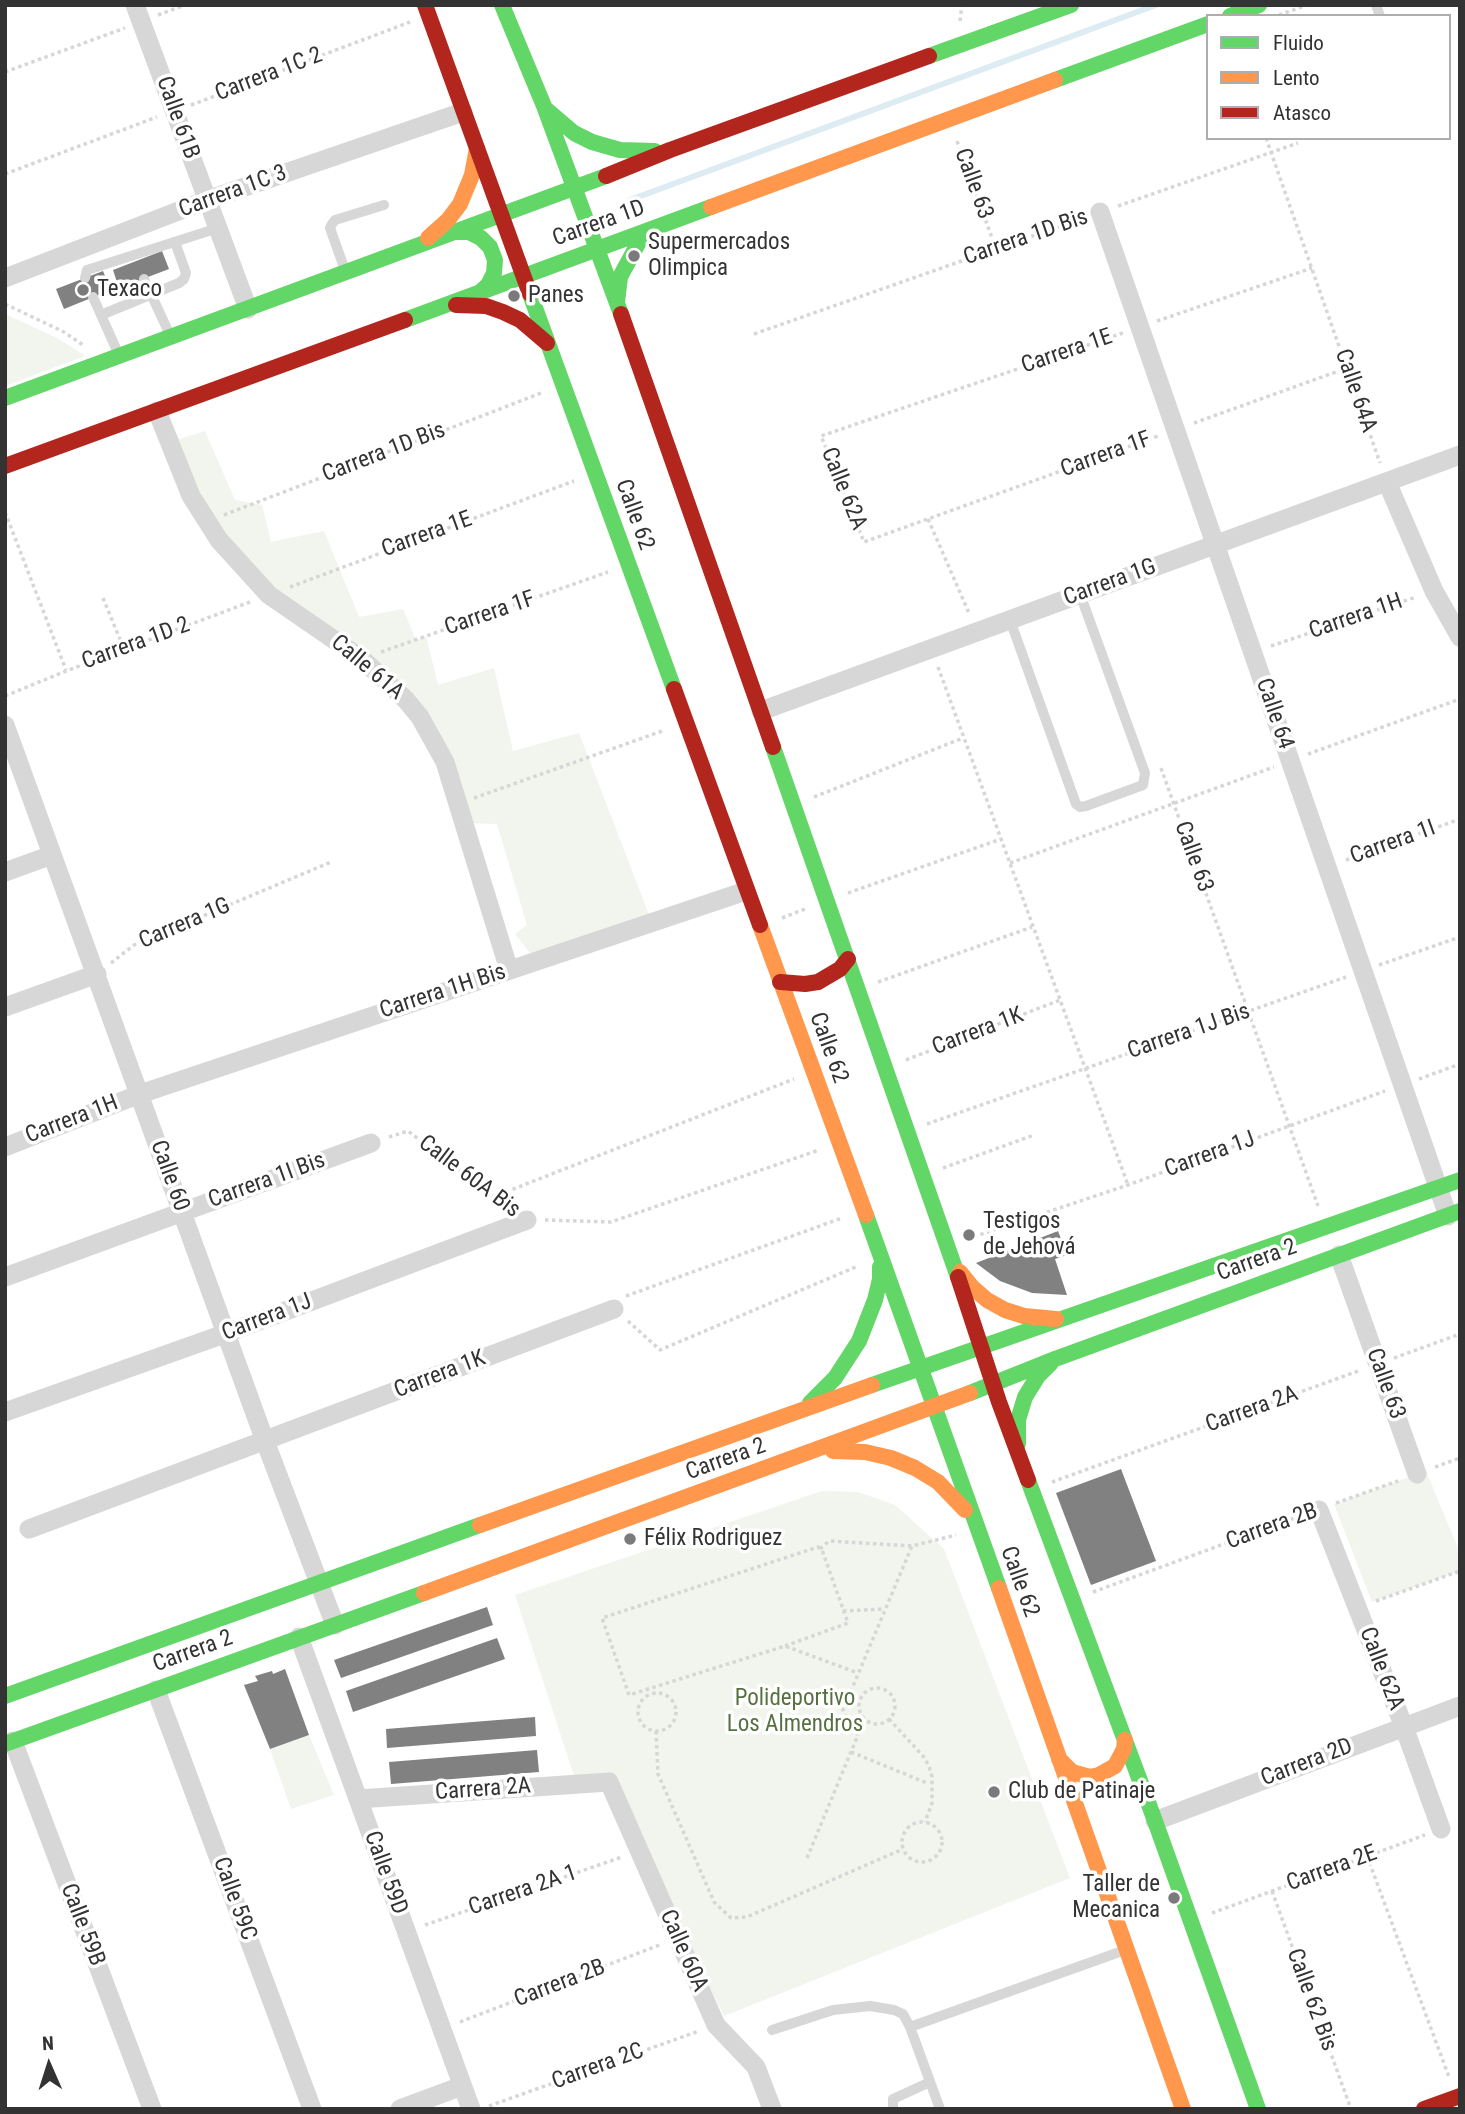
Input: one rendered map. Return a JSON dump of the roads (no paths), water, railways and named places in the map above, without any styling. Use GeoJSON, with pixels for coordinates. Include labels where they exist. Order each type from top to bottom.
{"type":"FeatureCollection","features":[{"type":"Feature","properties":{"kind":"street","name":"Calle 62"},"geometry":{"type":"LineString","coordinates":[[425,5],[780,982],[872,1261],[921,1369],[1183,2109]]}},
{"type":"Feature","properties":{"kind":"street","name":"Calle 62"},"geometry":{"type":"LineString","coordinates":[[502,5],[544,106],[617,304],[827,901],[954,1247],[981,1348],[994,1385],[1258,2109]]}},
{"type":"Feature","properties":{"kind":"street","name":"Carrera 1D"},"geometry":{"type":"LineString","coordinates":[[5,398],[575,188],[670,150],[1070,5]]}},
{"type":"Feature","properties":{"kind":"street"},"geometry":{"type":"LineString","coordinates":[[1235,14],[1259,5]]}},
{"type":"Feature","properties":{"kind":"street","name":"Calle 61B"},"geometry":{"type":"LineString","coordinates":[[138,13],[248,309]]}},
{"type":"Feature","properties":{"kind":"street","name":"Carrera 1D"},"geometry":{"type":"LineString","coordinates":[[5,466],[1206,25]]}},
{"type":"Feature","properties":{"kind":"street"},"geometry":{"type":"LineString","coordinates":[[544,106],[558,121],[592,142],[620,150],[670,150]]}},
{"type":"Feature","properties":{"kind":"street","name":"Carrera 1C 3"},"geometry":{"type":"LineString","coordinates":[[5,278],[207,200],[463,112]]}},
{"type":"Feature","properties":{"kind":"street"},"geometry":{"type":"LineString","coordinates":[[419,246],[448,220],[460,204],[472,175],[477,148]]}},
{"type":"Feature","properties":{"kind":"street","name":"Calle 64"},"geometry":{"type":"LineString","coordinates":[[1100,212],[1438,1188],[1454,1214]]}},
{"type":"Feature","properties":{"kind":"street"},"geometry":{"type":"LineString","coordinates":[[617,304],[625,264],[640,240],[650,230]]}},
{"type":"Feature","properties":{"kind":"street"},"geometry":{"type":"LineString","coordinates":[[455,232],[469,232],[481,238],[490,247],[495,260],[494,273],[488,285],[478,293]]}},
{"type":"Feature","properties":{"kind":"street"},"geometry":{"type":"LineString","coordinates":[[448,304],[486,306],[503,312],[520,320],[548,344]]}},
{"type":"Feature","properties":{"kind":"street","name":"Calle 61A"},"geometry":{"type":"LineString","coordinates":[[157,411],[191,496],[219,540],[269,594],[362,659],[407,700],[420,717],[445,762],[509,970]]}},
{"type":"Feature","properties":{"kind":"street","name":"Carrera 1G"},"geometry":{"type":"LineString","coordinates":[[761,711],[1460,455]]}},
{"type":"Feature","properties":{"kind":"street"},"geometry":{"type":"LineString","coordinates":[[1387,482],[1434,591],[1460,637]]}},
{"type":"Feature","properties":{"kind":"street","name":"Calle 60"},"geometry":{"type":"LineString","coordinates":[[7,737],[97,974],[181,1212],[335,1625]]}},
{"type":"Feature","properties":{"kind":"street"},"geometry":{"type":"LineString","coordinates":[[5,872],[52,855]]}},
{"type":"Feature","properties":{"kind":"street","name":"Carrera 1H Bis"},"geometry":{"type":"LineString","coordinates":[[140,1094],[747,891]]}},
{"type":"Feature","properties":{"kind":"street"},"geometry":{"type":"LineString","coordinates":[[780,982],[805,985],[818,982],[840,969],[848,959]]}},
{"type":"Feature","properties":{"kind":"street"},"geometry":{"type":"LineString","coordinates":[[5,1007],[97,974]]}},
{"type":"Feature","properties":{"kind":"street","name":"Carrera 1H"},"geometry":{"type":"LineString","coordinates":[[5,1147],[140,1094]]}},
{"type":"Feature","properties":{"kind":"street","name":"Carrera 1I Bis"},"geometry":{"type":"LineString","coordinates":[[5,1277],[371,1143]]}},
{"type":"Feature","properties":{"kind":"street","name":"Carrera 2"},"geometry":{"type":"LineString","coordinates":[[5,1696],[320,1582],[539,1509],[803,1408],[1065,1320],[1460,1180]]}},
{"type":"Feature","properties":{"kind":"street","name":"Carrera 2"},"geometry":{"type":"LineString","coordinates":[[9,1743],[335,1625],[552,1540],[814,1452],[994,1385],[1055,1359],[1454,1214]]}},
{"type":"Feature","properties":{"kind":"street","name":"Carrera 1J"},"geometry":{"type":"LineString","coordinates":[[5,1412],[227,1333],[527,1220]]}},
{"type":"Feature","properties":{"kind":"street"},"geometry":{"type":"LineString","coordinates":[[954,1247],[972,1287],[987,1300],[1024,1316],[1065,1320]]}},
{"type":"Feature","properties":{"kind":"street","name":"Calle 63"},"geometry":{"type":"LineString","coordinates":[[1339,1255],[1417,1474]]}},
{"type":"Feature","properties":{"kind":"street"},"geometry":{"type":"LineString","coordinates":[[803,1408],[835,1378],[859,1341],[876,1300],[880,1279],[872,1261]]}},
{"type":"Feature","properties":{"kind":"street","name":"Carrera 1K"},"geometry":{"type":"LineString","coordinates":[[29,1529],[614,1309]]}},
{"type":"Feature","properties":{"kind":"street"},"geometry":{"type":"LineString","coordinates":[[1020,1456],[1018,1420],[1025,1397],[1038,1376],[1055,1359]]}},
{"type":"Feature","properties":{"kind":"street"},"geometry":{"type":"LineString","coordinates":[[814,1452],[865,1452],[891,1458],[915,1468],[938,1482],[957,1500],[973,1521]]}},
{"type":"Feature","properties":{"kind":"street","name":"Calle 62A"},"geometry":{"type":"LineString","coordinates":[[1319,1510],[1441,1829]]}},
{"type":"Feature","properties":{"kind":"street","name":"Calle 59D"},"geometry":{"type":"LineString","coordinates":[[299,1637],[471,2109]]}},
{"type":"Feature","properties":{"kind":"street","name":"Calle 59C"},"geometry":{"type":"LineString","coordinates":[[156,1690],[312,2109]]}},
{"type":"Feature","properties":{"kind":"street","name":"Carrera 2D"},"geometry":{"type":"LineString","coordinates":[[1155,1821],[1460,1706]]}},
{"type":"Feature","properties":{"kind":"street"},"geometry":{"type":"LineString","coordinates":[[1059,1759],[1072,1772],[1090,1777],[1099,1776],[1115,1766],[1124,1749],[1125,1740]]}},
{"type":"Feature","properties":{"kind":"street","name":"Calle 59B"},"geometry":{"type":"LineString","coordinates":[[9,1743],[152,2109]]}},
{"type":"Feature","properties":{"kind":"street","name":"Carrera 2A"},"geometry":{"type":"LineString","coordinates":[[358,1799],[609,1782]]}},
{"type":"Feature","properties":{"kind":"street","name":"Calle 60A"},"geometry":{"type":"LineString","coordinates":[[609,1782],[716,2025],[756,2067],[772,2109]]}},
{"type":"Feature","properties":{"kind":"street"},"geometry":{"type":"LineString","coordinates":[[400,2109],[462,2086]]}},
{"type":"Feature","properties":{"kind":"street"},"geometry":{"type":"LineString","coordinates":[[1424,2109],[1460,2096]]}},
{"type":"Feature","properties":{"kind":"lane"},"geometry":{"type":"LineString","coordinates":[[346,273],[330,228],[332,224],[335,220],[384,205]]}},
{"type":"Feature","properties":{"kind":"lane"},"geometry":{"type":"LineString","coordinates":[[85,278],[86,270],[135,258],[218,228]]}},
{"type":"Feature","properties":{"kind":"lane"},"geometry":{"type":"LineString","coordinates":[[101,315],[184,279],[186,272],[175,242]]}},
{"type":"Feature","properties":{"kind":"lane"},"geometry":{"type":"LineString","coordinates":[[144,279],[171,338]]}},
{"type":"Feature","properties":{"kind":"lane"},"geometry":{"type":"LineString","coordinates":[[93,297],[120,357]]}},
{"type":"Feature","properties":{"kind":"lane"},"geometry":{"type":"LineString","coordinates":[[1010,620],[1076,804],[1080,807],[1086,806],[1143,785],[1145,773],[1080,594]]}},
{"type":"Feature","properties":{"kind":"lane"},"geometry":{"type":"LineString","coordinates":[[910,2027],[1126,1950]]}},
{"type":"Feature","properties":{"kind":"lane"},"geometry":{"type":"LineString","coordinates":[[772,2030],[833,2010],[870,2006],[903,2014],[940,2109]]}},
{"type":"Feature","properties":{"kind":"lane"},"geometry":{"type":"LineString","coordinates":[[893,2109],[893,2099],[930,2082]]}},
{"type":"Feature","properties":{"kind":"waterway"},"geometry":{"type":"LineString","coordinates":[[630,200],[1156,5]]}},
{"type":"Feature","properties":{"kind":"place","name":"Supermercados Olimpica"},"geometry":{"type":"Point","coordinates":[634,256]}},
{"type":"Feature","properties":{"kind":"place","name":"Texaco"},"geometry":{"type":"Point","coordinates":[83,290]}},
{"type":"Feature","properties":{"kind":"place","name":"Panes"},"geometry":{"type":"Point","coordinates":[514,296]}},
{"type":"Feature","properties":{"kind":"place","name":"Testigos de Jehová"},"geometry":{"type":"Point","coordinates":[969,1235]}},
{"type":"Feature","properties":{"kind":"place","name":"Félix Rodriguez"},"geometry":{"type":"Point","coordinates":[630,1539]}},
{"type":"Feature","properties":{"kind":"place","name":"Club de Patinaje"},"geometry":{"type":"Point","coordinates":[994,1792]}},
{"type":"Feature","properties":{"kind":"place","name":"Taller de Mecanica"},"geometry":{"type":"Point","coordinates":[1174,1898]}},
{"type":"Feature","properties":{"kind":"park label","name":"Polideportivo Los Almendros"},"geometry":{"type":"Point","coordinates":[795,1712]}}]}
